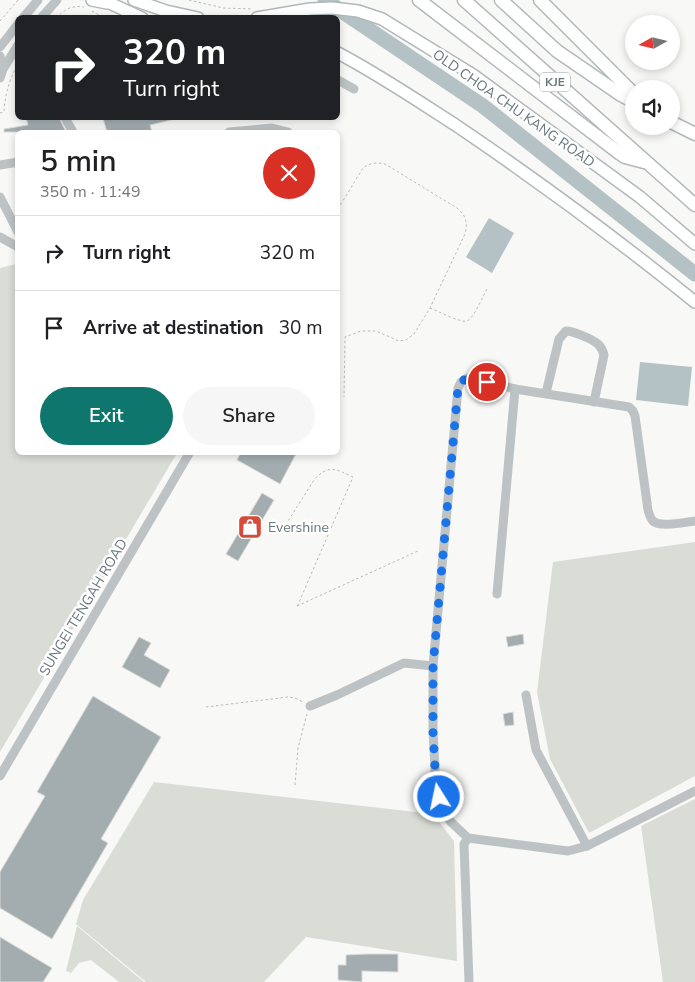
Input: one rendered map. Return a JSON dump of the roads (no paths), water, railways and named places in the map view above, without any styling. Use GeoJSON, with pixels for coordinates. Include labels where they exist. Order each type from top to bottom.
{"type":"FeatureCollection","features":[{"type":"Feature","properties":{"kind":"highway"},"geometry":{"type":"LineString","coordinates":[[419,0],[619,153],[625,157],[646,162]]}},
{"type":"Feature","properties":{"kind":"highway","name":"KJE"},"geometry":{"type":"LineString","coordinates":[[464,0],[695,205]]}},
{"type":"Feature","properties":{"kind":"highway","name":"KJE"},"geometry":{"type":"LineString","coordinates":[[501,0],[557,50],[625,97]]}},
{"type":"Feature","properties":{"kind":"highway"},"geometry":{"type":"LineString","coordinates":[[540,0],[625,85]]}},
{"type":"Feature","properties":{"kind":"highway"},"geometry":{"type":"LineString","coordinates":[[680,126],[695,134]]}},
{"type":"Feature","properties":{"kind":"main road"},"geometry":{"type":"LineString","coordinates":[[135,0],[184,15]]}},
{"type":"Feature","properties":{"kind":"main road"},"geometry":{"type":"LineString","coordinates":[[90,6],[105,1],[135,15]]}},
{"type":"Feature","properties":{"kind":"main road","name":"OLD CHOA CHU KANG ROAD"},"geometry":{"type":"LineString","coordinates":[[257,13],[332,8],[358,11],[382,19],[473,75],[640,197],[695,244]]}},
{"type":"Feature","properties":{"kind":"main road"},"geometry":{"type":"LineString","coordinates":[[340,54],[386,80],[484,145],[582,215],[695,302]]}},
{"type":"Feature","properties":{"kind":"street"},"geometry":{"type":"LineString","coordinates":[[26,15],[38,0]]}},
{"type":"Feature","properties":{"kind":"street"},"geometry":{"type":"LineString","coordinates":[[44,15],[57,0]]}},
{"type":"Feature","properties":{"kind":"street"},"geometry":{"type":"LineString","coordinates":[[0,49],[15,28]]}},
{"type":"Feature","properties":{"kind":"street"},"geometry":{"type":"LineString","coordinates":[[0,49],[15,45]]}},
{"type":"Feature","properties":{"kind":"street"},"geometry":{"type":"LineString","coordinates":[[0,78],[15,48]]}},
{"type":"Feature","properties":{"kind":"street"},"geometry":{"type":"LineString","coordinates":[[0,56],[3,69]]}},
{"type":"Feature","properties":{"kind":"street"},"geometry":{"type":"LineString","coordinates":[[340,81],[354,89]]}},
{"type":"Feature","properties":{"kind":"street"},"geometry":{"type":"LineString","coordinates":[[250,130],[272,128],[280,130]]}},
{"type":"Feature","properties":{"kind":"street"},"geometry":{"type":"LineString","coordinates":[[0,164],[15,162]]}},
{"type":"Feature","properties":{"kind":"street"},"geometry":{"type":"LineString","coordinates":[[0,198],[15,226]]}},
{"type":"Feature","properties":{"kind":"street"},"geometry":{"type":"LineString","coordinates":[[0,237],[15,245]]}},
{"type":"Feature","properties":{"kind":"street"},"geometry":{"type":"LineString","coordinates":[[546,393],[560,339],[566,332],[573,331],[597,342],[602,348],[604,355],[594,402]]}},
{"type":"Feature","properties":{"kind":"street"},"geometry":{"type":"LineString","coordinates":[[695,521],[662,525],[654,523],[651,519],[633,411],[629,407],[515,389],[468,378],[460,382],[433,666],[433,732],[436,786],[442,808],[451,822],[468,838],[568,852],[587,846],[695,791]]}},
{"type":"Feature","properties":{"kind":"street"},"geometry":{"type":"LineString","coordinates":[[497,594],[515,389]]}},
{"type":"Feature","properties":{"kind":"street","name":"SUNGEI TENGAH ROAD"},"geometry":{"type":"LineString","coordinates":[[0,776],[188,455]]}},
{"type":"Feature","properties":{"kind":"street"},"geometry":{"type":"LineString","coordinates":[[310,706],[404,663],[433,666]]}},
{"type":"Feature","properties":{"kind":"street"},"geometry":{"type":"LineString","coordinates":[[526,695],[536,750],[587,846]]}},
{"type":"Feature","properties":{"kind":"street"},"geometry":{"type":"LineString","coordinates":[[468,838],[464,844],[469,982]]}},
{"type":"Feature","properties":{"kind":"waterway"},"geometry":{"type":"LineString","coordinates":[[325,0],[483,106],[695,274]]}},
{"type":"Feature","properties":{"kind":"place","name":"Evershine"},"geometry":{"type":"Point","coordinates":[250,527]}}]}
